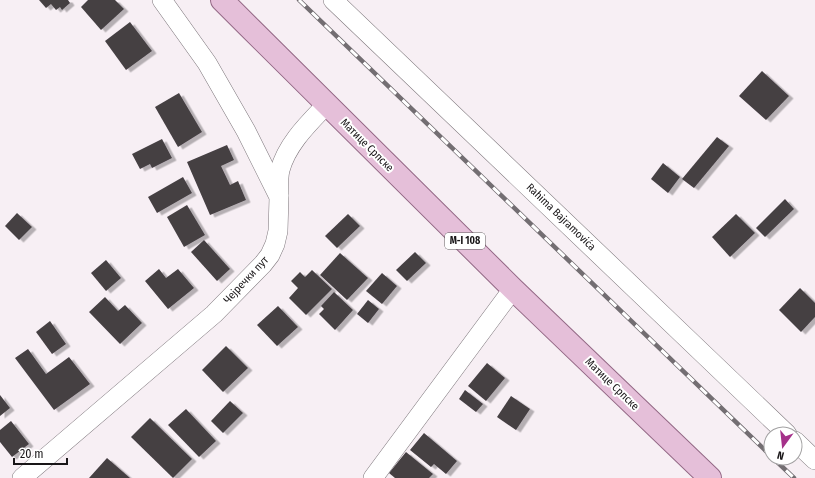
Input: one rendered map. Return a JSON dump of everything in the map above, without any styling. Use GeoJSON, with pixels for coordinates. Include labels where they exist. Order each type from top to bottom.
{"type":"FeatureCollection","features":[{"type":"Feature","properties":{"kind":"main road","name":"Матице Српске"},"geometry":{"type":"LineString","coordinates":[[222,0],[326,105],[513,289],[710,478]]}},
{"type":"Feature","properties":{"kind":"street","name":"Чејречки пут"},"geometry":{"type":"LineString","coordinates":[[22,478],[214,314],[263,264],[270,255],[275,244],[278,231],[279,196],[246,131],[207,63],[162,0]]}},
{"type":"Feature","properties":{"kind":"street","name":"Rahima Bajramovića"},"geometry":{"type":"LineString","coordinates":[[333,0],[779,426]]}},
{"type":"Feature","properties":{"kind":"street"},"geometry":{"type":"LineString","coordinates":[[279,196],[280,171],[285,158],[302,131],[326,105]]}},
{"type":"Feature","properties":{"kind":"street"},"geometry":{"type":"LineString","coordinates":[[373,478],[513,289]]}},
{"type":"Feature","properties":{"kind":"street"},"geometry":{"type":"LineString","coordinates":[[803,449],[815,460]]}},
{"type":"Feature","properties":{"kind":"building"},"geometry":{"type":"Polygon","coordinates":[[[39,0],[68,0],[70,3],[62,10],[60,7],[56,10],[51,4],[46,8],[39,0]]]}},
{"type":"Feature","properties":{"kind":"building"},"geometry":{"type":"Polygon","coordinates":[[[88,0],[115,0],[124,9],[101,30],[81,7],[88,0]]]}},
{"type":"Feature","properties":{"kind":"building"},"geometry":{"type":"Polygon","coordinates":[[[130,22],[152,51],[126,70],[105,41],[130,22]]]}},
{"type":"Feature","properties":{"kind":"building"},"geometry":{"type":"Polygon","coordinates":[[[762,71],[789,96],[766,120],[739,96],[762,71]]]}},
{"type":"Feature","properties":{"kind":"building"},"geometry":{"type":"Polygon","coordinates":[[[179,93],[202,132],[178,147],[155,107],[179,93]]]}},
{"type":"Feature","properties":{"kind":"building"},"geometry":{"type":"Polygon","coordinates":[[[717,137],[729,146],[694,188],[682,179],[717,137]]]}},
{"type":"Feature","properties":{"kind":"building"},"geometry":{"type":"Polygon","coordinates":[[[162,139],[172,158],[152,168],[150,164],[140,169],[132,154],[162,139]]]}},
{"type":"Feature","properties":{"kind":"building"},"geometry":{"type":"Polygon","coordinates":[[[227,145],[234,160],[221,166],[230,185],[238,181],[246,200],[210,215],[187,162],[227,145]]]}},
{"type":"Feature","properties":{"kind":"building"},"geometry":{"type":"Polygon","coordinates":[[[663,163],[680,177],[668,193],[651,179],[663,163]]]}},
{"type":"Feature","properties":{"kind":"building"},"geometry":{"type":"Polygon","coordinates":[[[183,177],[192,193],[157,213],[148,197],[183,177]]]}},
{"type":"Feature","properties":{"kind":"building"},"geometry":{"type":"Polygon","coordinates":[[[785,199],[794,209],[765,237],[756,228],[785,199]]]}},
{"type":"Feature","properties":{"kind":"building"},"geometry":{"type":"Polygon","coordinates":[[[187,205],[205,235],[184,247],[167,217],[187,205]]]}},
{"type":"Feature","properties":{"kind":"building"},"geometry":{"type":"Polygon","coordinates":[[[17,213],[32,227],[19,240],[5,226],[17,213]]]}},
{"type":"Feature","properties":{"kind":"building"},"geometry":{"type":"Polygon","coordinates":[[[348,214],[360,226],[337,248],[325,236],[348,214]]]}},
{"type":"Feature","properties":{"kind":"building"},"geometry":{"type":"Polygon","coordinates":[[[736,214],[755,233],[730,257],[712,237],[736,214]]]}},
{"type":"Feature","properties":{"kind":"building"},"geometry":{"type":"Polygon","coordinates":[[[204,240],[230,269],[217,281],[191,252],[204,240]]]}},
{"type":"Feature","properties":{"kind":"building"},"geometry":{"type":"Polygon","coordinates":[[[415,252],[426,263],[407,281],[396,270],[415,252]]]}},
{"type":"Feature","properties":{"kind":"building"},"geometry":{"type":"Polygon","coordinates":[[[340,253],[368,278],[347,300],[320,275],[340,253]]]}},
{"type":"Feature","properties":{"kind":"building"},"geometry":{"type":"Polygon","coordinates":[[[106,260],[121,278],[106,291],[91,273],[106,260]]]}},
{"type":"Feature","properties":{"kind":"building"},"geometry":{"type":"Polygon","coordinates":[[[159,269],[166,278],[178,269],[194,288],[168,309],[145,281],[159,269]]]}},
{"type":"Feature","properties":{"kind":"building"},"geometry":{"type":"Polygon","coordinates":[[[312,270],[332,289],[306,315],[289,298],[298,288],[291,281],[300,272],[305,277],[312,270]]]}},
{"type":"Feature","properties":{"kind":"building"},"geometry":{"type":"Polygon","coordinates":[[[382,273],[397,286],[382,304],[366,291],[382,273]]]}},
{"type":"Feature","properties":{"kind":"building"},"geometry":{"type":"Polygon","coordinates":[[[800,288],[815,303],[815,317],[801,332],[779,310],[800,288]]]}},
{"type":"Feature","properties":{"kind":"building"},"geometry":{"type":"Polygon","coordinates":[[[334,292],[353,310],[335,330],[319,314],[324,309],[321,306],[334,292]]]}},
{"type":"Feature","properties":{"kind":"building"},"geometry":{"type":"Polygon","coordinates":[[[105,297],[118,311],[125,305],[142,323],[120,344],[89,312],[105,297]]]}},
{"type":"Feature","properties":{"kind":"building"},"geometry":{"type":"Polygon","coordinates":[[[368,300],[379,309],[368,323],[357,314],[368,300]]]}},
{"type":"Feature","properties":{"kind":"building"},"geometry":{"type":"Polygon","coordinates":[[[278,306],[298,327],[277,346],[257,325],[278,306]]]}},
{"type":"Feature","properties":{"kind":"building"},"geometry":{"type":"Polygon","coordinates":[[[50,321],[66,344],[52,354],[36,332],[50,321]]]}},
{"type":"Feature","properties":{"kind":"building"},"geometry":{"type":"Polygon","coordinates":[[[226,346],[248,368],[223,392],[202,370],[226,346]]]}},
{"type":"Feature","properties":{"kind":"building"},"geometry":{"type":"Polygon","coordinates":[[[28,349],[46,374],[69,357],[90,384],[54,410],[15,358],[28,349]]]}},
{"type":"Feature","properties":{"kind":"building"},"geometry":{"type":"Polygon","coordinates":[[[487,363],[505,378],[486,401],[468,386],[487,363]]]}},
{"type":"Feature","properties":{"kind":"building"},"geometry":{"type":"Polygon","coordinates":[[[465,390],[483,404],[476,412],[459,399],[465,390]]]}},
{"type":"Feature","properties":{"kind":"building"},"geometry":{"type":"Polygon","coordinates":[[[0,395],[10,408],[0,416],[0,395]]]}},
{"type":"Feature","properties":{"kind":"building"},"geometry":{"type":"Polygon","coordinates":[[[511,396],[530,409],[516,430],[497,417],[511,396]]]}},
{"type":"Feature","properties":{"kind":"building"},"geometry":{"type":"Polygon","coordinates":[[[230,401],[243,413],[223,433],[211,421],[230,401]]]}},
{"type":"Feature","properties":{"kind":"building"},"geometry":{"type":"Polygon","coordinates":[[[186,409],[216,441],[199,457],[168,425],[186,409]]]}},
{"type":"Feature","properties":{"kind":"building"},"geometry":{"type":"Polygon","coordinates":[[[150,418],[192,459],[173,478],[131,437],[150,418]]]}},
{"type":"Feature","properties":{"kind":"building"},"geometry":{"type":"Polygon","coordinates":[[[11,421],[29,444],[12,457],[0,442],[0,430],[11,421]]]}},
{"type":"Feature","properties":{"kind":"building"},"geometry":{"type":"Polygon","coordinates":[[[424,433],[457,461],[446,474],[434,464],[431,467],[410,450],[424,433]]]}},
{"type":"Feature","properties":{"kind":"building"},"geometry":{"type":"Polygon","coordinates":[[[406,452],[433,474],[429,478],[395,478],[389,473],[406,452]]]}},
{"type":"Feature","properties":{"kind":"building"},"geometry":{"type":"Polygon","coordinates":[[[107,458],[130,478],[89,478],[107,458]]]}},
{"type":"Feature","properties":{"kind":"railway"},"geometry":{"type":"LineString","coordinates":[[299,0],[763,448]]}},
{"type":"Feature","properties":{"kind":"railway"},"geometry":{"type":"LineString","coordinates":[[781,466],[794,478]]}}]}
